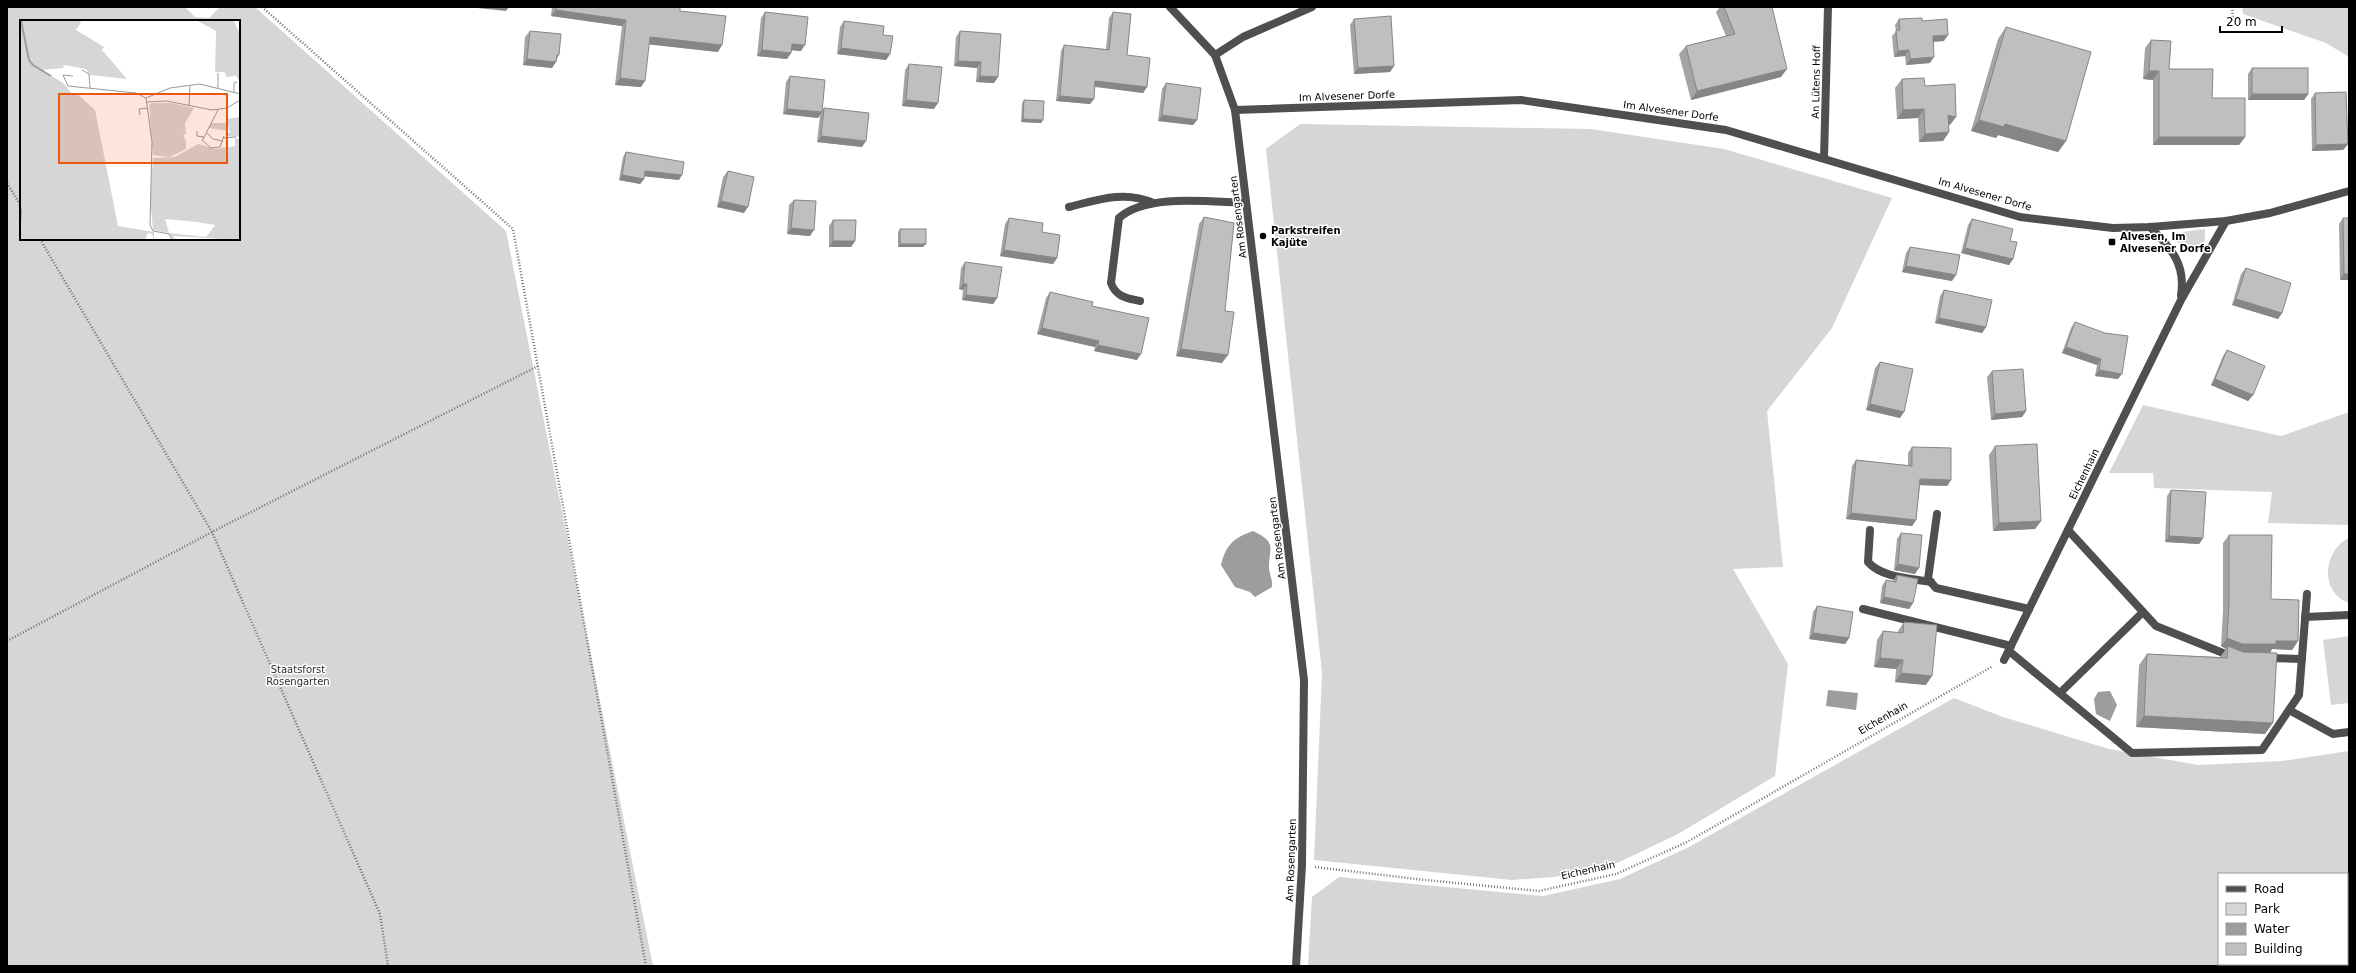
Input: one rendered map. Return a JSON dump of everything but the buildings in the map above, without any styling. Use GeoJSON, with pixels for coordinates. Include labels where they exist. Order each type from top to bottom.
{"type":"FeatureCollection","features":[{"type":"Feature","properties":{"kind":"street"},"geometry":{"type":"LineString","coordinates":[[1170,7],[1215,55],[1235,110]]}},
{"type":"Feature","properties":{"kind":"street"},"geometry":{"type":"LineString","coordinates":[[1215,55],[1243,37],[1312,7]]}},
{"type":"Feature","properties":{"kind":"street","name":"An Lütens Hoff"},"geometry":{"type":"LineString","coordinates":[[1824,158],[1828,7]]}},
{"type":"Feature","properties":{"kind":"street","name":"Im Alvesener Dorfe"},"geometry":{"type":"LineString","coordinates":[[1235,110],[1521,100],[1726,130],[2020,217],[2113,228],[2150,227],[2226,220],[2270,213],[2349,191]]}},
{"type":"Feature","properties":{"kind":"street","name":"Am Rosengarten"},"geometry":{"type":"LineString","coordinates":[[1235,110],[1304,680],[1302,865],[1296,966]]}},
{"type":"Feature","properties":{"kind":"street"},"geometry":{"type":"LineString","coordinates":[[1068,207],[1118,196],[1142,198],[1153,203]]}},
{"type":"Feature","properties":{"kind":"street"},"geometry":{"type":"LineString","coordinates":[[1140,301],[1121,297],[1114,292],[1110,276],[1119,218],[1125,213],[1153,203],[1246,203]]}},
{"type":"Feature","properties":{"kind":"street","name":"Eichenhain"},"geometry":{"type":"LineString","coordinates":[[2004,660],[2181,300],[2226,220]]}},
{"type":"Feature","properties":{"kind":"street"},"geometry":{"type":"LineString","coordinates":[[2150,227],[2172,250],[2181,268],[2183,281],[2181,300]]}},
{"type":"Feature","properties":{"kind":"street"},"geometry":{"type":"LineString","coordinates":[[1938,514],[1928,568],[1928,580],[1936,588],[2029,609]]}},
{"type":"Feature","properties":{"kind":"street"},"geometry":{"type":"LineString","coordinates":[[1870,530],[1868,562],[1872,567],[1881,572],[1931,582]]}},
{"type":"Feature","properties":{"kind":"street"},"geometry":{"type":"LineString","coordinates":[[2068,530],[2156,626],[2235,658],[2242,658]]}},
{"type":"Feature","properties":{"kind":"street"},"geometry":{"type":"LineString","coordinates":[[1863,609],[2010,648],[2132,754],[2262,750],[2299,695],[2307,594]]}},
{"type":"Feature","properties":{"kind":"street"},"geometry":{"type":"LineString","coordinates":[[2060,693],[2143,612]]}},
{"type":"Feature","properties":{"kind":"street"},"geometry":{"type":"LineString","coordinates":[[2305,617],[2349,615]]}},
{"type":"Feature","properties":{"kind":"street"},"geometry":{"type":"LineString","coordinates":[[2257,658],[2302,659]]}},
{"type":"Feature","properties":{"kind":"street"},"geometry":{"type":"LineString","coordinates":[[2289,710],[2333,734],[2349,732]]}},
{"type":"Feature","properties":{"kind":"path"},"geometry":{"type":"LineString","coordinates":[[262,7],[513,229],[646,966]]}},
{"type":"Feature","properties":{"kind":"path"},"geometry":{"type":"LineString","coordinates":[[2232,7],[2233,18]]}},
{"type":"Feature","properties":{"kind":"path"},"geometry":{"type":"LineString","coordinates":[[7,183],[20,204]]}},
{"type":"Feature","properties":{"kind":"path"},"geometry":{"type":"LineString","coordinates":[[41,240],[212,532],[380,914],[388,966]]}},
{"type":"Feature","properties":{"kind":"path"},"geometry":{"type":"LineString","coordinates":[[7,640],[212,532],[538,366]]}},
{"type":"Feature","properties":{"kind":"path","name":"Eichenhain"},"geometry":{"type":"LineString","coordinates":[[1302,865],[1425,880],[1539,891],[1616,874],[1687,842],[2004,660]]}},
{"type":"Feature","properties":{"kind":"green space","name":"Staatsforst Rosengarten"},"geometry":{"type":"Polygon","coordinates":[[[7,7],[185,7],[195,17],[209,18],[220,7],[255,7],[506,231],[653,966],[7,966],[7,7]]]}},
{"type":"Feature","properties":{"kind":"green space"},"geometry":{"type":"Polygon","coordinates":[[[2242,7],[2349,7],[2349,57],[2326,43],[2243,14],[2242,7]]]}},
{"type":"Feature","properties":{"kind":"green space"},"geometry":{"type":"Polygon","coordinates":[[[1300,124],[1591,129],[1724,149],[1892,198],[1832,328],[1767,411],[1783,567],[1733,569],[1788,664],[1775,776],[1678,834],[1611,866],[1554,877],[1512,880],[1314,860],[1322,673],[1266,149],[1300,124]]]}},
{"type":"Feature","properties":{"kind":"green space"},"geometry":{"type":"Polygon","coordinates":[[[2205,229],[2205,242],[2191,253],[2177,242],[2182,232],[2205,229]]]}},
{"type":"Feature","properties":{"kind":"green space"},"geometry":{"type":"Polygon","coordinates":[[[2143,405],[2281,436],[2349,412],[2349,525],[2268,523],[2272,492],[2154,488],[2153,473],[2109,473],[2143,405]]]}},
{"type":"Feature","properties":{"kind":"green space"},"geometry":{"type":"Polygon","coordinates":[[[2349,538],[2349,603],[2339,598],[2333,590],[2329,581],[2328,571],[2334,552],[2340,544],[2349,538]]]}},
{"type":"Feature","properties":{"kind":"green space"},"geometry":{"type":"Polygon","coordinates":[[[2349,636],[2349,703],[2331,705],[2323,640],[2349,636]]]}},
{"type":"Feature","properties":{"kind":"green space"},"geometry":{"type":"Polygon","coordinates":[[[1954,698],[2003,717],[2109,749],[2198,765],[2282,761],[2349,751],[2349,966],[1308,966],[1312,897],[1339,877],[1543,896],[1620,879],[1689,847],[1954,698]]]}},
{"type":"Feature","properties":{"kind":"water"},"geometry":{"type":"Polygon","coordinates":[[[1253,531],[1261,535],[1269,543],[1269,569],[1272,581],[1272,587],[1255,597],[1250,592],[1235,587],[1221,565],[1225,552],[1231,543],[1240,536],[1253,531]]]}},
{"type":"Feature","properties":{"kind":"water"},"geometry":{"type":"Polygon","coordinates":[[[1828,690],[1858,693],[1856,710],[1826,706],[1828,690]]]}},
{"type":"Feature","properties":{"kind":"water"},"geometry":{"type":"Polygon","coordinates":[[[2110,691],[2117,705],[2110,721],[2096,714],[2094,699],[2098,692],[2110,691]]]}},
{"type":"Feature","properties":{"kind":"place","name":"Parkstreifen Kajüte"},"geometry":{"type":"Point","coordinates":[1263,236]}},
{"type":"Feature","properties":{"kind":"place","name":"Alvesen, Im Alvesener Dorfe"},"geometry":{"type":"Point","coordinates":[2112,242]}}]}
